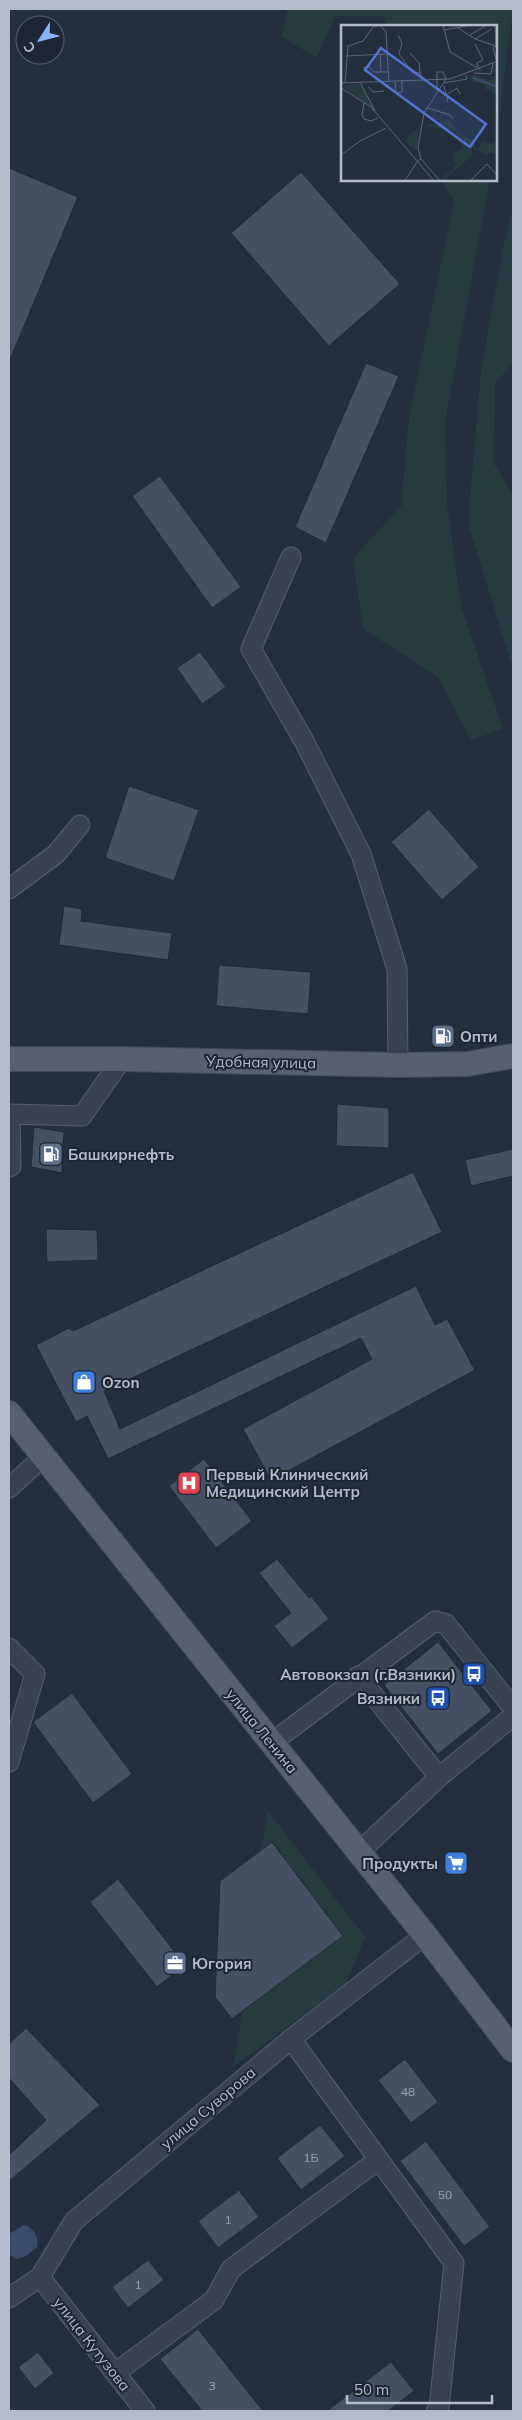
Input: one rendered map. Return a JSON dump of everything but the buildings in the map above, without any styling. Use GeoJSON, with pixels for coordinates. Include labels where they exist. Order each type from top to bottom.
{"type":"FeatureCollection","features":[{"type":"Feature","properties":{"kind":"main road","name":"Удобная улица"},"geometry":{"type":"LineString","coordinates":[[9,1059],[122,1059],[398,1065],[467,1064],[513,1056]]}},
{"type":"Feature","properties":{"kind":"main road","name":"улица Ленина"},"geometry":{"type":"LineString","coordinates":[[9,1413],[425,1935],[513,2050]]}},
{"type":"Feature","properties":{"kind":"street"},"geometry":{"type":"LineString","coordinates":[[291,557],[250,649],[304,741],[361,854],[397,968],[398,1065]]}},
{"type":"Feature","properties":{"kind":"street"},"geometry":{"type":"LineString","coordinates":[[9,889],[56,854],[80,825]]}},
{"type":"Feature","properties":{"kind":"street"},"geometry":{"type":"LineString","coordinates":[[9,1167],[11,1166],[10,1114],[82,1116],[122,1059]]}},
{"type":"Feature","properties":{"kind":"street"},"geometry":{"type":"LineString","coordinates":[[9,1488],[43,1457]]}},
{"type":"Feature","properties":{"kind":"street"},"geometry":{"type":"LineString","coordinates":[[271,1743],[358,1676],[435,1621],[446,1624],[513,1708]]}},
{"type":"Feature","properties":{"kind":"street"},"geometry":{"type":"LineString","coordinates":[[9,1648],[35,1674],[9,1762]]}},
{"type":"Feature","properties":{"kind":"street"},"geometry":{"type":"LineString","coordinates":[[358,1676],[439,1778]]}},
{"type":"Feature","properties":{"kind":"street"},"geometry":{"type":"LineString","coordinates":[[359,1852],[439,1778],[513,1716]]}},
{"type":"Feature","properties":{"kind":"street","name":"улица Суворова"},"geometry":{"type":"LineString","coordinates":[[9,2298],[40,2277],[74,2221],[290,2039],[425,1935]]}},
{"type":"Feature","properties":{"kind":"street"},"geometry":{"type":"LineString","coordinates":[[290,2039],[454,2263],[439,2408],[436,2411]]}},
{"type":"Feature","properties":{"kind":"street"},"geometry":{"type":"LineString","coordinates":[[115,2373],[214,2300],[231,2268],[378,2160]]}},
{"type":"Feature","properties":{"kind":"street","name":"улица Кутузова"},"geometry":{"type":"LineString","coordinates":[[40,2277],[145,2411]]}},
{"type":"Feature","properties":{"kind":"green space"},"geometry":{"type":"Polygon","coordinates":[[[288,9],[513,9],[497,134],[497,25],[388,25],[384,16],[335,16],[317,58],[282,37],[288,9]]]}},
{"type":"Feature","properties":{"kind":"green space"},"geometry":{"type":"Polygon","coordinates":[[[442,181],[490,181],[445,421],[447,504],[461,606],[503,729],[471,740],[438,677],[363,629],[353,558],[401,507],[409,418],[454,201],[442,181]]]}},
{"type":"Feature","properties":{"kind":"green space"},"geometry":{"type":"Polygon","coordinates":[[[513,208],[513,364],[495,383],[494,464],[513,495],[513,669],[468,523],[481,371],[504,243],[513,208]]]}},
{"type":"Feature","properties":{"kind":"green space"},"geometry":{"type":"Polygon","coordinates":[[[268,1811],[365,1937],[346,1983],[233,2067],[241,2019],[249,1918],[268,1811]]]}},
{"type":"Feature","properties":{"kind":"water"},"geometry":{"type":"Polygon","coordinates":[[[24,2225],[31,2228],[35,2233],[37,2247],[26,2256],[16,2259],[9,2254],[9,2234],[24,2225]]]}},
{"type":"Feature","properties":{"kind":"place","name":"Опти"},"geometry":{"type":"Point","coordinates":[443,1036]}},
{"type":"Feature","properties":{"kind":"place","name":"Башкирнефть"},"geometry":{"type":"Point","coordinates":[51,1154]}},
{"type":"Feature","properties":{"kind":"place","name":"Ozon"},"geometry":{"type":"Point","coordinates":[84,1382]}},
{"type":"Feature","properties":{"kind":"place","name":"Первый Клинический Медицинский Центр"},"geometry":{"type":"Point","coordinates":[189,1483]}},
{"type":"Feature","properties":{"kind":"place","name":"Автовокзал (г.Вязники)"},"geometry":{"type":"Point","coordinates":[474,1674]}},
{"type":"Feature","properties":{"kind":"place","name":"Вязники"},"geometry":{"type":"Point","coordinates":[438,1698]}},
{"type":"Feature","properties":{"kind":"place","name":"Продукты"},"geometry":{"type":"Point","coordinates":[456,1863]}},
{"type":"Feature","properties":{"kind":"place","name":"Югория"},"geometry":{"type":"Point","coordinates":[175,1963]}}]}
